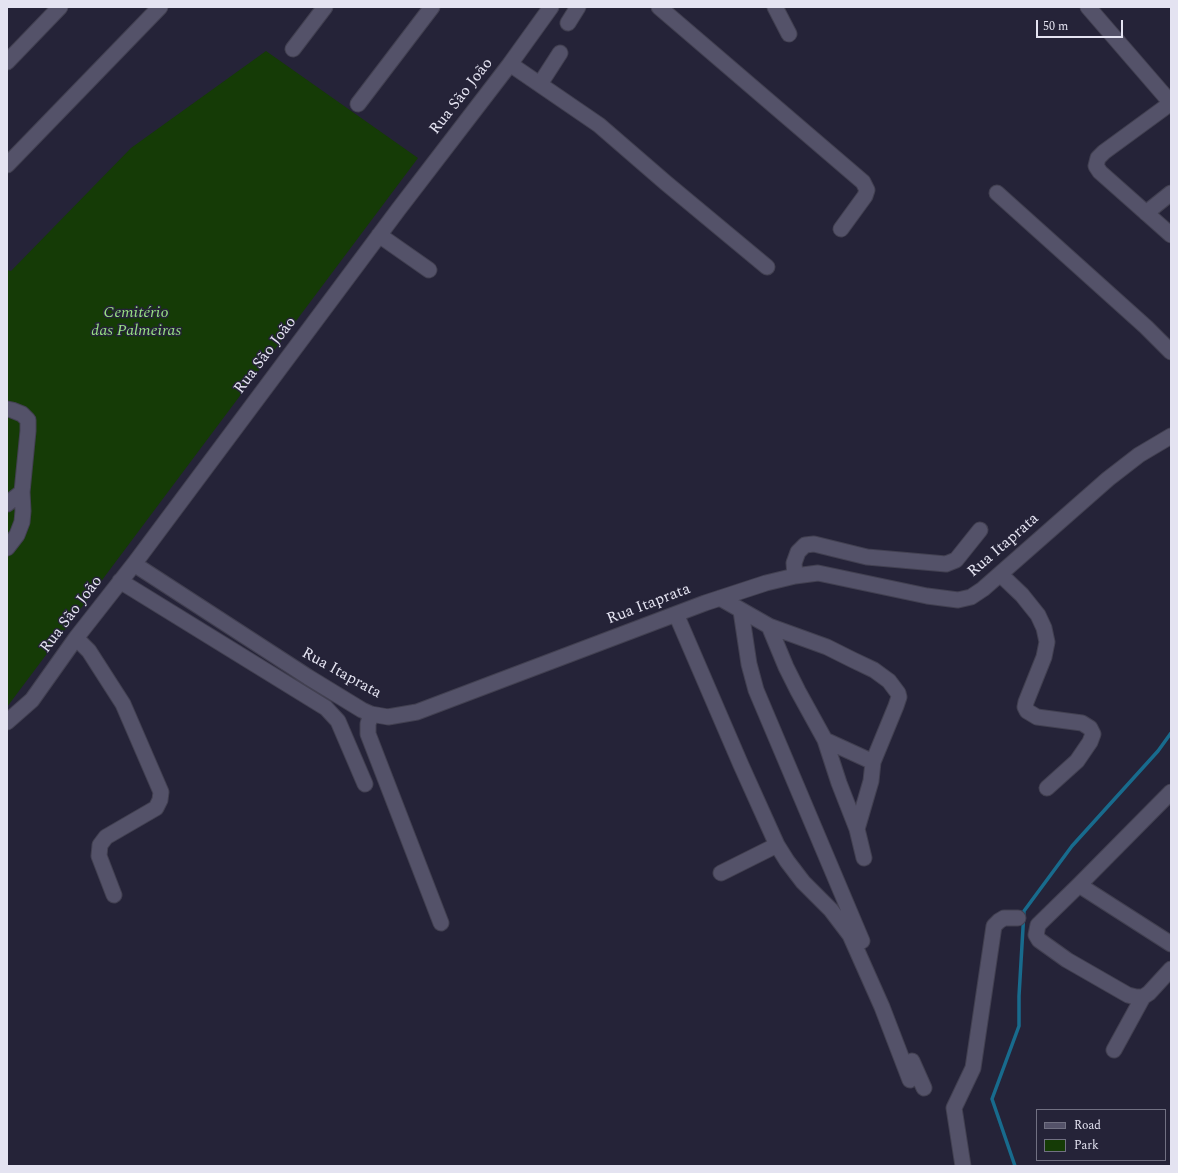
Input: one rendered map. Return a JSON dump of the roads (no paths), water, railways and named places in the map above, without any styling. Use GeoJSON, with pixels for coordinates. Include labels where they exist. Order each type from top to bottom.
{"type":"FeatureCollection","features":[{"type":"Feature","properties":{"kind":"street"},"geometry":{"type":"LineString","coordinates":[[7,62],[60,7]]}},
{"type":"Feature","properties":{"kind":"street"},"geometry":{"type":"LineString","coordinates":[[7,165],[160,7]]}},
{"type":"Feature","properties":{"kind":"street"},"geometry":{"type":"LineString","coordinates":[[293,49],[325,7]]}},
{"type":"Feature","properties":{"kind":"street"},"geometry":{"type":"LineString","coordinates":[[358,104],[432,7]]}},
{"type":"Feature","properties":{"kind":"street","name":"Rua São João"},"geometry":{"type":"LineString","coordinates":[[7,722],[32,700],[76,638],[134,564],[379,235],[510,64],[551,7]]}},
{"type":"Feature","properties":{"kind":"street"},"geometry":{"type":"LineString","coordinates":[[568,23],[578,7]]}},
{"type":"Feature","properties":{"kind":"street"},"geometry":{"type":"LineString","coordinates":[[659,7],[864,182],[867,190],[865,196],[841,229]]}},
{"type":"Feature","properties":{"kind":"street"},"geometry":{"type":"LineString","coordinates":[[775,7],[789,34]]}},
{"type":"Feature","properties":{"kind":"street"},"geometry":{"type":"LineString","coordinates":[[1088,7],[1171,103],[1104,152],[1098,158],[1096,166],[1100,172],[1171,234]]}},
{"type":"Feature","properties":{"kind":"street"},"geometry":{"type":"LineString","coordinates":[[540,84],[560,53]]}},
{"type":"Feature","properties":{"kind":"street"},"geometry":{"type":"LineString","coordinates":[[510,64],[599,125],[767,267]]}},
{"type":"Feature","properties":{"kind":"street"},"geometry":{"type":"LineString","coordinates":[[997,193],[1146,327],[1171,352]]}},
{"type":"Feature","properties":{"kind":"street"},"geometry":{"type":"LineString","coordinates":[[1146,213],[1171,193]]}},
{"type":"Feature","properties":{"kind":"street"},"geometry":{"type":"LineString","coordinates":[[379,235],[429,270]]}},
{"type":"Feature","properties":{"kind":"street"},"geometry":{"type":"LineString","coordinates":[[7,409],[22,414],[28,420],[28,444],[22,492],[24,511],[17,536],[7,548]]}},
{"type":"Feature","properties":{"kind":"street","name":"Rua Itaprata"},"geometry":{"type":"LineString","coordinates":[[134,564],[271,654],[371,714],[388,718],[416,712],[720,598],[766,583],[795,576],[818,574],[927,596],[958,600],[971,597],[983,589],[1108,479],[1139,455],[1171,436]]}},
{"type":"Feature","properties":{"kind":"street"},"geometry":{"type":"LineString","coordinates":[[7,504],[22,492]]}},
{"type":"Feature","properties":{"kind":"street"},"geometry":{"type":"LineString","coordinates":[[795,576],[794,563],[798,552],[805,545],[814,544],[867,557],[946,564],[956,560],[980,530]]}},
{"type":"Feature","properties":{"kind":"street"},"geometry":{"type":"LineString","coordinates":[[1000,574],[1022,595],[1038,615],[1044,628],[1047,642],[1044,657],[1026,702],[1026,711],[1037,717],[1082,723],[1090,728],[1093,734],[1090,742],[1077,761],[1047,788]]}},
{"type":"Feature","properties":{"kind":"street"},"geometry":{"type":"LineString","coordinates":[[120,581],[326,708],[338,721],[365,784]]}},
{"type":"Feature","properties":{"kind":"street"},"geometry":{"type":"LineString","coordinates":[[720,598],[769,626],[827,647],[874,670],[888,681],[898,692],[899,697],[896,706],[873,762],[871,781],[858,829]]}},
{"type":"Feature","properties":{"kind":"street"},"geometry":{"type":"LineString","coordinates":[[741,611],[749,664],[756,690],[924,1088]]}},
{"type":"Feature","properties":{"kind":"street"},"geometry":{"type":"LineString","coordinates":[[676,614],[777,845],[787,862],[803,882],[831,910],[850,935],[879,1000],[910,1080]]}},
{"type":"Feature","properties":{"kind":"street"},"geometry":{"type":"LineString","coordinates":[[769,626],[786,667],[825,740],[838,784],[858,829],[864,858]]}},
{"type":"Feature","properties":{"kind":"street"},"geometry":{"type":"LineString","coordinates":[[76,638],[89,651],[123,704],[160,792],[160,800],[156,808],[106,837],[100,845],[99,856],[114,895]]}},
{"type":"Feature","properties":{"kind":"street"},"geometry":{"type":"LineString","coordinates":[[371,714],[368,724],[368,734],[440,923]]}},
{"type":"Feature","properties":{"kind":"street"},"geometry":{"type":"LineString","coordinates":[[825,740],[873,762]]}},
{"type":"Feature","properties":{"kind":"street"},"geometry":{"type":"LineString","coordinates":[[1146,995],[1136,997],[1128,995],[1074,964],[1039,940],[1036,935],[1038,925],[1080,885],[1171,792]]}},
{"type":"Feature","properties":{"kind":"street"},"geometry":{"type":"LineString","coordinates":[[721,873],[777,845]]}},
{"type":"Feature","properties":{"kind":"street"},"geometry":{"type":"LineString","coordinates":[[1080,885],[1171,944]]}},
{"type":"Feature","properties":{"kind":"street"},"geometry":{"type":"LineString","coordinates":[[962,1166],[954,1108],[973,1068],[994,926],[1004,918],[1018,918]]}},
{"type":"Feature","properties":{"kind":"street"},"geometry":{"type":"LineString","coordinates":[[1114,1050],[1146,995],[1171,969]]}},
{"type":"Feature","properties":{"kind":"waterway"},"geometry":{"type":"LineString","coordinates":[[1015,1166],[992,1099],[1019,1026],[1019,996],[1024,911],[1072,846],[1158,751],[1171,733]]}},
{"type":"Feature","properties":{"kind":"park label","name":"Cemitério das Palmeiras"},"geometry":{"type":"Point","coordinates":[136,323]}}]}
